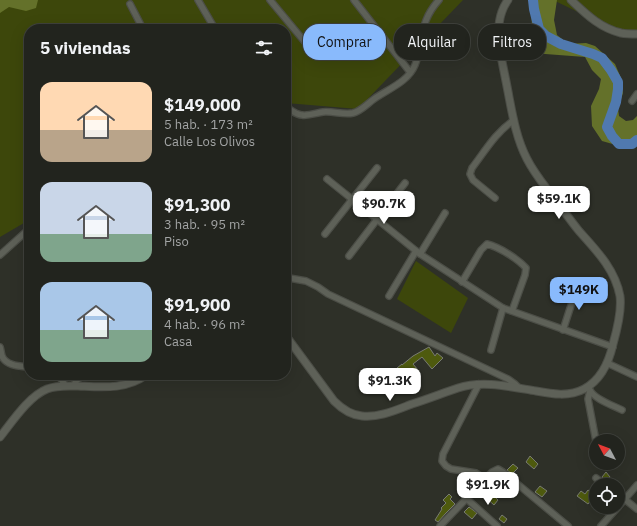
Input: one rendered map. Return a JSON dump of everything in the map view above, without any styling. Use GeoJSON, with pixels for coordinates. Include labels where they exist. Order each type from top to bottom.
{"type":"FeatureCollection","features":[{"type":"Feature","properties":{"kind":"street"},"geometry":{"type":"LineString","coordinates":[[198,0],[212,24]]}},
{"type":"Feature","properties":{"kind":"street"},"geometry":{"type":"LineString","coordinates":[[270,0],[290,24]]}},
{"type":"Feature","properties":{"kind":"street"},"geometry":{"type":"LineString","coordinates":[[354,0],[410,72]]}},
{"type":"Feature","properties":{"kind":"street"},"geometry":{"type":"LineString","coordinates":[[291,110],[301,115],[324,112],[354,112],[360,110],[380,95],[394,87],[415,66],[425,21],[432,8],[439,0]]}},
{"type":"Feature","properties":{"kind":"street"},"geometry":{"type":"LineString","coordinates":[[508,0],[499,20],[498,33],[499,45],[520,145],[530,166],[578,230],[598,251],[610,269],[616,281],[620,296],[618,323],[613,347],[603,372],[590,388],[588,399],[595,434]]}},
{"type":"Feature","properties":{"kind":"street"},"geometry":{"type":"LineString","coordinates":[[570,0],[597,23],[608,29],[622,33],[637,34]]}},
{"type":"Feature","properties":{"kind":"street"},"geometry":{"type":"LineString","coordinates":[[130,4],[140,24]]}},
{"type":"Feature","properties":{"kind":"street"},"geometry":{"type":"LineString","coordinates":[[291,25],[303,40]]}},
{"type":"Feature","properties":{"kind":"street"},"geometry":{"type":"LineString","coordinates":[[632,101],[637,94]]}},
{"type":"Feature","properties":{"kind":"street"},"geometry":{"type":"LineString","coordinates":[[495,198],[472,180],[470,174],[472,168],[497,135],[505,126],[514,120]]}},
{"type":"Feature","properties":{"kind":"street"},"geometry":{"type":"LineString","coordinates":[[325,234],[377,168]]}},
{"type":"Feature","properties":{"kind":"street"},"geometry":{"type":"LineString","coordinates":[[327,179],[418,252],[503,308],[613,347]]}},
{"type":"Feature","properties":{"kind":"street"},"geometry":{"type":"LineString","coordinates":[[349,256],[405,183]]}},
{"type":"Feature","properties":{"kind":"street"},"geometry":{"type":"LineString","coordinates":[[389,296],[445,213]]}},
{"type":"Feature","properties":{"kind":"street"},"geometry":{"type":"LineString","coordinates":[[0,255],[24,233]]}},
{"type":"Feature","properties":{"kind":"street"},"geometry":{"type":"LineString","coordinates":[[462,282],[481,250],[487,244],[494,246],[521,263],[526,268],[525,275],[512,311]]}},
{"type":"Feature","properties":{"kind":"street"},"geometry":{"type":"LineString","coordinates":[[291,278],[306,281],[328,294],[508,379],[519,388]]}},
{"type":"Feature","properties":{"kind":"street"},"geometry":{"type":"LineString","coordinates":[[564,330],[577,287]]}},
{"type":"Feature","properties":{"kind":"street"},"geometry":{"type":"LineString","coordinates":[[491,350],[503,308]]}},
{"type":"Feature","properties":{"kind":"street"},"geometry":{"type":"LineString","coordinates":[[291,343],[334,401],[341,408],[351,414],[361,416],[373,417],[386,414],[445,392],[479,384],[519,388],[559,395],[590,388]]}},
{"type":"Feature","properties":{"kind":"street"},"geometry":{"type":"LineString","coordinates":[[0,346],[6,362],[24,367]]}},
{"type":"Feature","properties":{"kind":"street"},"geometry":{"type":"LineString","coordinates":[[607,363],[637,377]]}},
{"type":"Feature","properties":{"kind":"street"},"geometry":{"type":"LineString","coordinates":[[62,380],[65,385]]}},
{"type":"Feature","properties":{"kind":"street"},"geometry":{"type":"LineString","coordinates":[[74,386],[77,380]]}},
{"type":"Feature","properties":{"kind":"street"},"geometry":{"type":"LineString","coordinates":[[0,437],[19,413],[37,395],[46,389],[65,385],[97,387],[122,386],[138,380]]}},
{"type":"Feature","properties":{"kind":"street"},"geometry":{"type":"LineString","coordinates":[[479,384],[443,454],[442,461],[446,466],[452,469],[476,473],[485,479]]}},
{"type":"Feature","properties":{"kind":"street"},"geometry":{"type":"LineString","coordinates":[[590,388],[593,394],[597,397],[622,410]]}},
{"type":"Feature","properties":{"kind":"street"},"geometry":{"type":"LineString","coordinates":[[440,526],[492,472],[498,469],[568,526]]}},
{"type":"Feature","properties":{"kind":"street"},"geometry":{"type":"LineString","coordinates":[[625,498],[637,485]]}},
{"type":"Feature","properties":{"kind":"street"},"geometry":{"type":"LineString","coordinates":[[467,498],[497,526]]}},
{"type":"Feature","properties":{"kind":"street"},"geometry":{"type":"LineString","coordinates":[[625,500],[637,509]]}},
{"type":"Feature","properties":{"kind":"street"},"geometry":{"type":"LineString","coordinates":[[601,526],[612,514]]}},
{"type":"Feature","properties":{"kind":"green space"},"geometry":{"type":"Polygon","coordinates":[[[0,0],[463,0],[440,24],[394,24],[394,60],[405,60],[358,109],[291,103],[291,24],[24,24],[24,223],[0,237],[0,0]]]}},
{"type":"Feature","properties":{"kind":"green space"},"geometry":{"type":"Polygon","coordinates":[[[0,0],[38,0],[36,8],[26,11],[9,7],[0,13],[0,0]]]}},
{"type":"Feature","properties":{"kind":"green space"},"geometry":{"type":"Polygon","coordinates":[[[530,0],[557,0],[554,20],[557,35],[568,44],[586,43],[595,46],[615,64],[621,78],[623,93],[618,108],[619,116],[626,121],[633,120],[637,116],[637,144],[634,146],[616,145],[602,141],[592,126],[591,106],[599,89],[601,79],[592,70],[585,57],[546,54],[546,24],[532,24],[530,0]]]}},
{"type":"Feature","properties":{"kind":"green space"},"geometry":{"type":"Polygon","coordinates":[[[553,0],[637,0],[637,38],[632,38],[553,0]]]}},
{"type":"Feature","properties":{"kind":"green space"},"geometry":{"type":"Polygon","coordinates":[[[416,261],[468,298],[451,333],[397,299],[416,261]]]}},
{"type":"Feature","properties":{"kind":"building"},"geometry":{"type":"Polygon","coordinates":[[[429,347],[435,356],[437,353],[443,358],[432,369],[422,357],[413,364],[418,370],[408,379],[397,368],[413,356],[429,347]]]}},
{"type":"Feature","properties":{"kind":"building"},"geometry":{"type":"Polygon","coordinates":[[[530,456],[538,464],[534,469],[526,462],[530,456]]]}},
{"type":"Feature","properties":{"kind":"building"},"geometry":{"type":"Polygon","coordinates":[[[513,464],[518,468],[512,474],[507,470],[513,464]]]}},
{"type":"Feature","properties":{"kind":"building"},"geometry":{"type":"Polygon","coordinates":[[[606,472],[610,477],[603,478],[602,477],[606,472]]]}},
{"type":"Feature","properties":{"kind":"building"},"geometry":{"type":"Polygon","coordinates":[[[471,477],[476,482],[472,487],[467,482],[471,477]]]}},
{"type":"Feature","properties":{"kind":"building"},"geometry":{"type":"Polygon","coordinates":[[[540,486],[547,491],[542,497],[535,492],[540,486]]]}},
{"type":"Feature","properties":{"kind":"building"},"geometry":{"type":"Polygon","coordinates":[[[581,491],[585,494],[589,491],[588,504],[577,496],[581,491]]]}},
{"type":"Feature","properties":{"kind":"building"},"geometry":{"type":"Polygon","coordinates":[[[490,492],[498,500],[494,505],[485,497],[490,492]]]}},
{"type":"Feature","properties":{"kind":"building"},"geometry":{"type":"Polygon","coordinates":[[[449,494],[452,497],[450,499],[455,504],[438,522],[435,520],[442,509],[441,508],[446,503],[443,500],[449,494]]]}},
{"type":"Feature","properties":{"kind":"building"},"geometry":{"type":"Polygon","coordinates":[[[469,507],[477,513],[472,519],[464,512],[469,507]]]}},
{"type":"Feature","properties":{"kind":"building"},"geometry":{"type":"Polygon","coordinates":[[[502,515],[507,519],[504,523],[499,519],[502,515]]]}},
{"type":"Feature","properties":{"kind":"waterway"},"geometry":{"type":"LineString","coordinates":[[533,0],[539,29],[546,36],[561,44],[602,58],[611,70],[618,82],[618,89],[616,102],[607,127],[619,144],[632,144],[637,140]]}}]}
